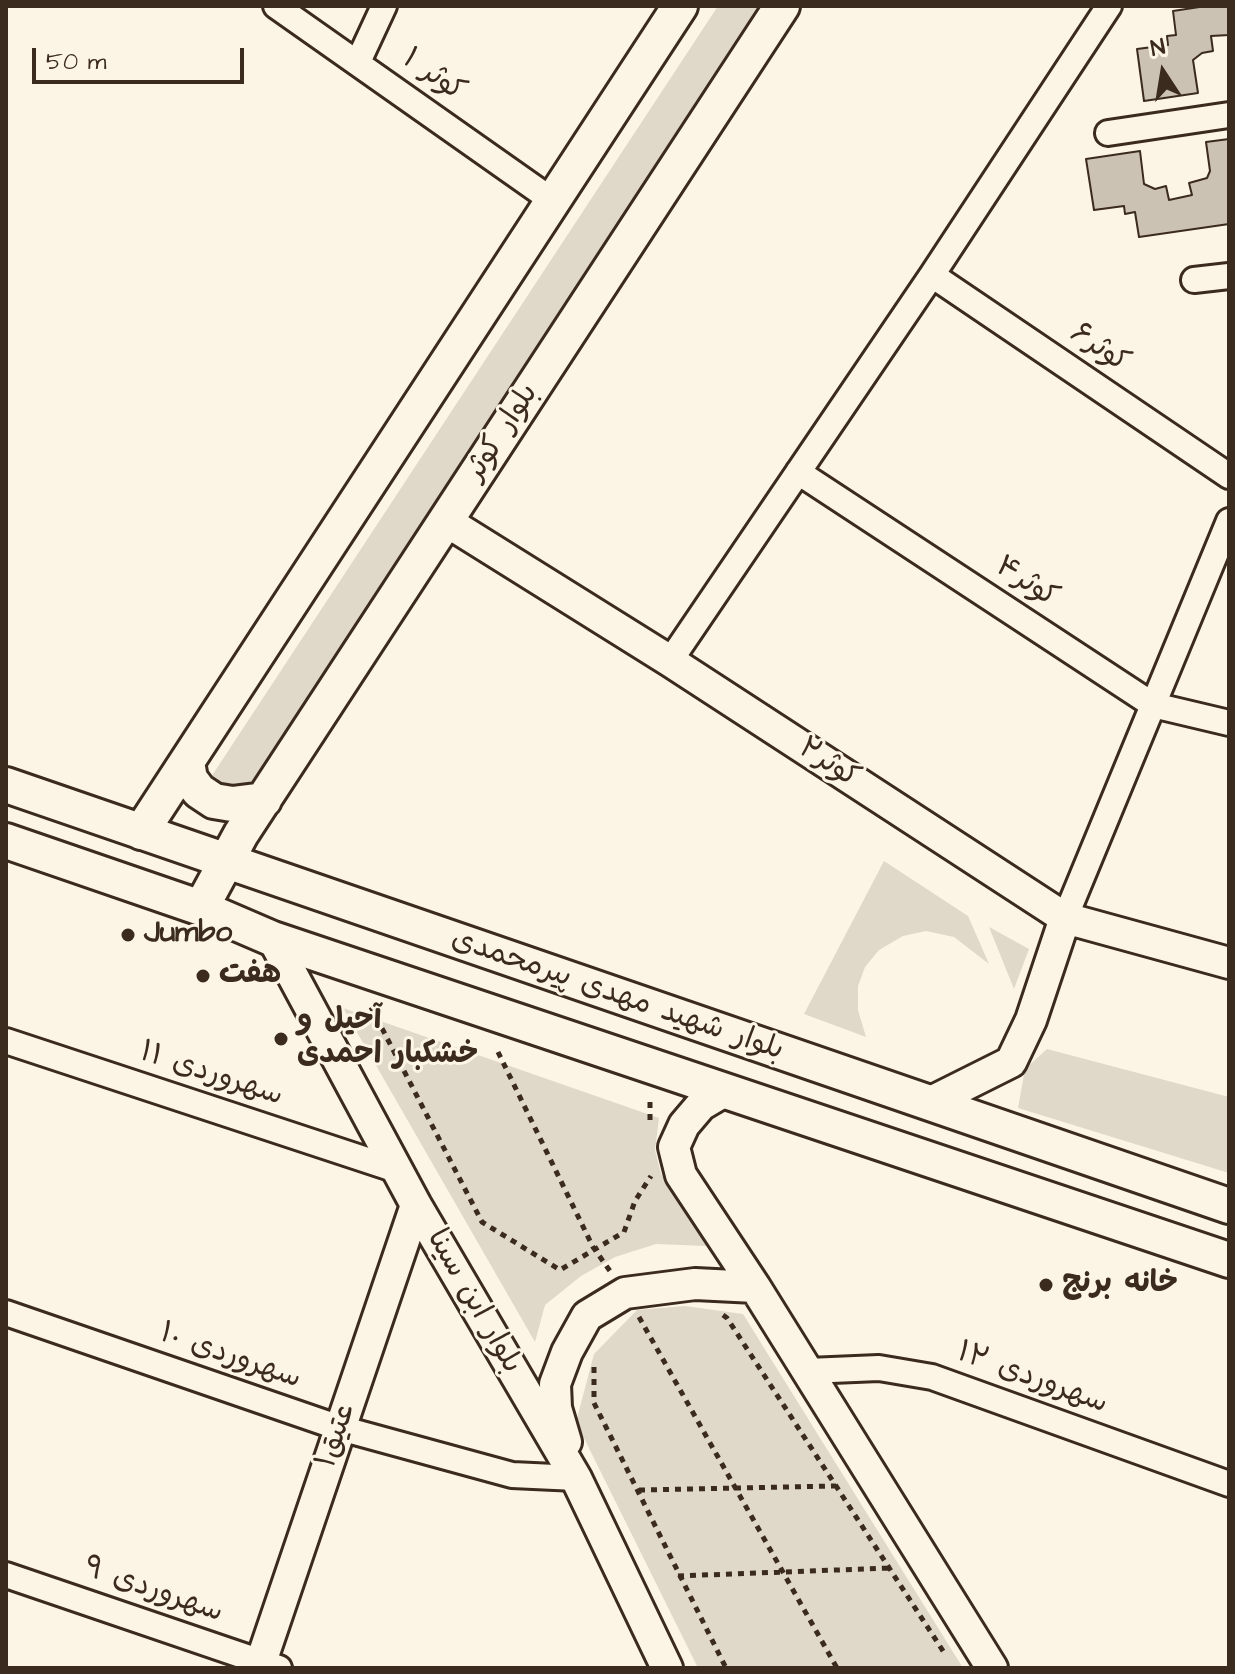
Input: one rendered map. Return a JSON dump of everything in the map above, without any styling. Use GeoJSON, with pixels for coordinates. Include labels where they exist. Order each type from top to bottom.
{"type":"FeatureCollection","features":[{"type":"Feature","properties":{"kind":"main road"},"geometry":{"type":"LineString","coordinates":[[141,832],[680,6]]}},
{"type":"Feature","properties":{"kind":"main road","name":"بلوار کوثر"},"geometry":{"type":"LineString","coordinates":[[201,908],[224,861],[782,6]]}},
{"type":"Feature","properties":{"kind":"main road"},"geometry":{"type":"LineString","coordinates":[[187,762],[190,779],[199,791],[214,801],[232,804],[264,800]]}},
{"type":"Feature","properties":{"kind":"main road","name":"بلوار شهید مهدی پیرمحمدی"},"geometry":{"type":"LineString","coordinates":[[6,785],[1229,1206]]}},
{"type":"Feature","properties":{"kind":"main road","name":"بلوار شهید مهدی پیرمحمدی"},"geometry":{"type":"LineString","coordinates":[[6,841],[201,908],[273,939],[1229,1260]]}},
{"type":"Feature","properties":{"kind":"street","name":"کوثر ۱"},"geometry":{"type":"LineString","coordinates":[[276,6],[553,201]]}},
{"type":"Feature","properties":{"kind":"street"},"geometry":{"type":"LineString","coordinates":[[358,62],[384,6]]}},
{"type":"Feature","properties":{"kind":"street"},"geometry":{"type":"LineString","coordinates":[[670,661],[932,275],[1109,6]]}},
{"type":"Feature","properties":{"kind":"street"},"geometry":{"type":"LineString","coordinates":[[1108,133],[1229,115]]}},
{"type":"Feature","properties":{"kind":"street","name":"کوثر۶"},"geometry":{"type":"LineString","coordinates":[[932,275],[1229,476]]}},
{"type":"Feature","properties":{"kind":"street"},"geometry":{"type":"LineString","coordinates":[[1194,280],[1229,276]]}},
{"type":"Feature","properties":{"kind":"street","name":"کوثر۴"},"geometry":{"type":"LineString","coordinates":[[798,472],[1153,705],[1229,723]]}},
{"type":"Feature","properties":{"kind":"street","name":"کوثر۲"},"geometry":{"type":"LineString","coordinates":[[446,521],[670,661],[1065,918],[1229,963]]}},
{"type":"Feature","properties":{"kind":"street"},"geometry":{"type":"LineString","coordinates":[[929,1103],[1011,1062],[1031,1020],[1065,918],[1229,521]]}},
{"type":"Feature","properties":{"kind":"street","name":"بلوار ابن سینا"},"geometry":{"type":"LineString","coordinates":[[273,939],[416,1205],[576,1478],[667,1668]]}},
{"type":"Feature","properties":{"kind":"street","name":"سهروردی ١١"},"geometry":{"type":"LineString","coordinates":[[6,1041],[397,1170]]}},
{"type":"Feature","properties":{"kind":"street"},"geometry":{"type":"LineString","coordinates":[[723,1092],[701,1105],[684,1125],[674,1147],[681,1175],[808,1371],[992,1668]]}},
{"type":"Feature","properties":{"kind":"street","name":"عتیق۱"},"geometry":{"type":"LineString","coordinates":[[266,1666],[340,1428],[416,1205]]}},
{"type":"Feature","properties":{"kind":"street"},"geometry":{"type":"LineString","coordinates":[[576,1478],[556,1408],[555,1384],[567,1352],[587,1316],[625,1293],[695,1284],[755,1287]]}},
{"type":"Feature","properties":{"kind":"street","name":"سهروردی ۱۰"},"geometry":{"type":"LineString","coordinates":[[6,1313],[340,1428],[512,1475],[576,1478]]}},
{"type":"Feature","properties":{"kind":"street","name":"سهروردی ۱۲"},"geometry":{"type":"LineString","coordinates":[[808,1371],[879,1368],[932,1377],[1229,1484]]}},
{"type":"Feature","properties":{"kind":"street","name":"سهروردی ۹"},"geometry":{"type":"LineString","coordinates":[[6,1575],[266,1666]]}},
{"type":"Feature","properties":{"kind":"path"},"geometry":{"type":"LineString","coordinates":[[371,1007],[482,1222],[560,1270],[624,1232],[635,1201],[651,1178],[651,1163]]}},
{"type":"Feature","properties":{"kind":"path"},"geometry":{"type":"LineString","coordinates":[[498,1052],[596,1250],[625,1293],[837,1668]]}},
{"type":"Feature","properties":{"kind":"path"},"geometry":{"type":"LineString","coordinates":[[650,1102],[650,1132]]}},
{"type":"Feature","properties":{"kind":"path"},"geometry":{"type":"LineString","coordinates":[[715,1312],[727,1318],[947,1656]]}},
{"type":"Feature","properties":{"kind":"path"},"geometry":{"type":"LineString","coordinates":[[599,1354],[594,1366],[594,1403],[726,1668]]}},
{"type":"Feature","properties":{"kind":"path"},"geometry":{"type":"LineString","coordinates":[[639,1490],[836,1486]]}},
{"type":"Feature","properties":{"kind":"path"},"geometry":{"type":"LineString","coordinates":[[678,1576],[890,1568]]}},
{"type":"Feature","properties":{"kind":"shaded area"},"geometry":{"type":"Polygon","coordinates":[[[718,6],[759,6],[251,791],[231,790],[211,777],[718,6]]]}},
{"type":"Feature","properties":{"kind":"shaded area"},"geometry":{"type":"Polygon","coordinates":[[[884,861],[968,916],[989,964],[954,937],[926,931],[903,936],[879,950],[865,967],[858,986],[858,1010],[866,1037],[804,1014],[884,861]]]}},
{"type":"Feature","properties":{"kind":"shaded area"},"geometry":{"type":"Polygon","coordinates":[[[989,927],[1029,949],[1014,989],[989,927]]]}},
{"type":"Feature","properties":{"kind":"shaded area"},"geometry":{"type":"Polygon","coordinates":[[[343,1008],[659,1118],[655,1150],[661,1174],[700,1228],[706,1246],[656,1244],[615,1257],[581,1276],[545,1305],[535,1342],[343,1008]]]}},
{"type":"Feature","properties":{"kind":"shaded area"},"geometry":{"type":"Polygon","coordinates":[[[1047,1049],[1229,1097],[1229,1173],[1018,1108],[1025,1069],[1047,1049]]]}},
{"type":"Feature","properties":{"kind":"shaded area"},"geometry":{"type":"Polygon","coordinates":[[[685,1306],[743,1314],[963,1668],[698,1668],[576,1422],[594,1354],[637,1310],[685,1306]]]}},
{"type":"Feature","properties":{"kind":"building"},"geometry":{"type":"Polygon","coordinates":[[[1229,6],[1229,35],[1211,36],[1213,51],[1202,53],[1193,60],[1198,93],[1144,101],[1137,49],[1168,45],[1167,36],[1176,35],[1173,11],[1229,6]]]}},
{"type":"Feature","properties":{"kind":"building"},"geometry":{"type":"Polygon","coordinates":[[[1229,139],[1229,224],[1139,237],[1135,212],[1125,214],[1124,206],[1094,210],[1086,159],[1140,151],[1144,184],[1155,189],[1166,186],[1169,200],[1192,195],[1189,183],[1207,178],[1210,171],[1206,142],[1229,139]]]}},
{"type":"Feature","properties":{"kind":"place","name":"Jumbo"},"geometry":{"type":"Point","coordinates":[128,935]}},
{"type":"Feature","properties":{"kind":"place","name":"هفت"},"geometry":{"type":"Point","coordinates":[203,976]}},
{"type":"Feature","properties":{"kind":"place","name":"آحیل و خشکبار احمدی"},"geometry":{"type":"Point","coordinates":[281,1039]}},
{"type":"Feature","properties":{"kind":"place","name":"خانه برنج"},"geometry":{"type":"Point","coordinates":[1046,1285]}}]}
